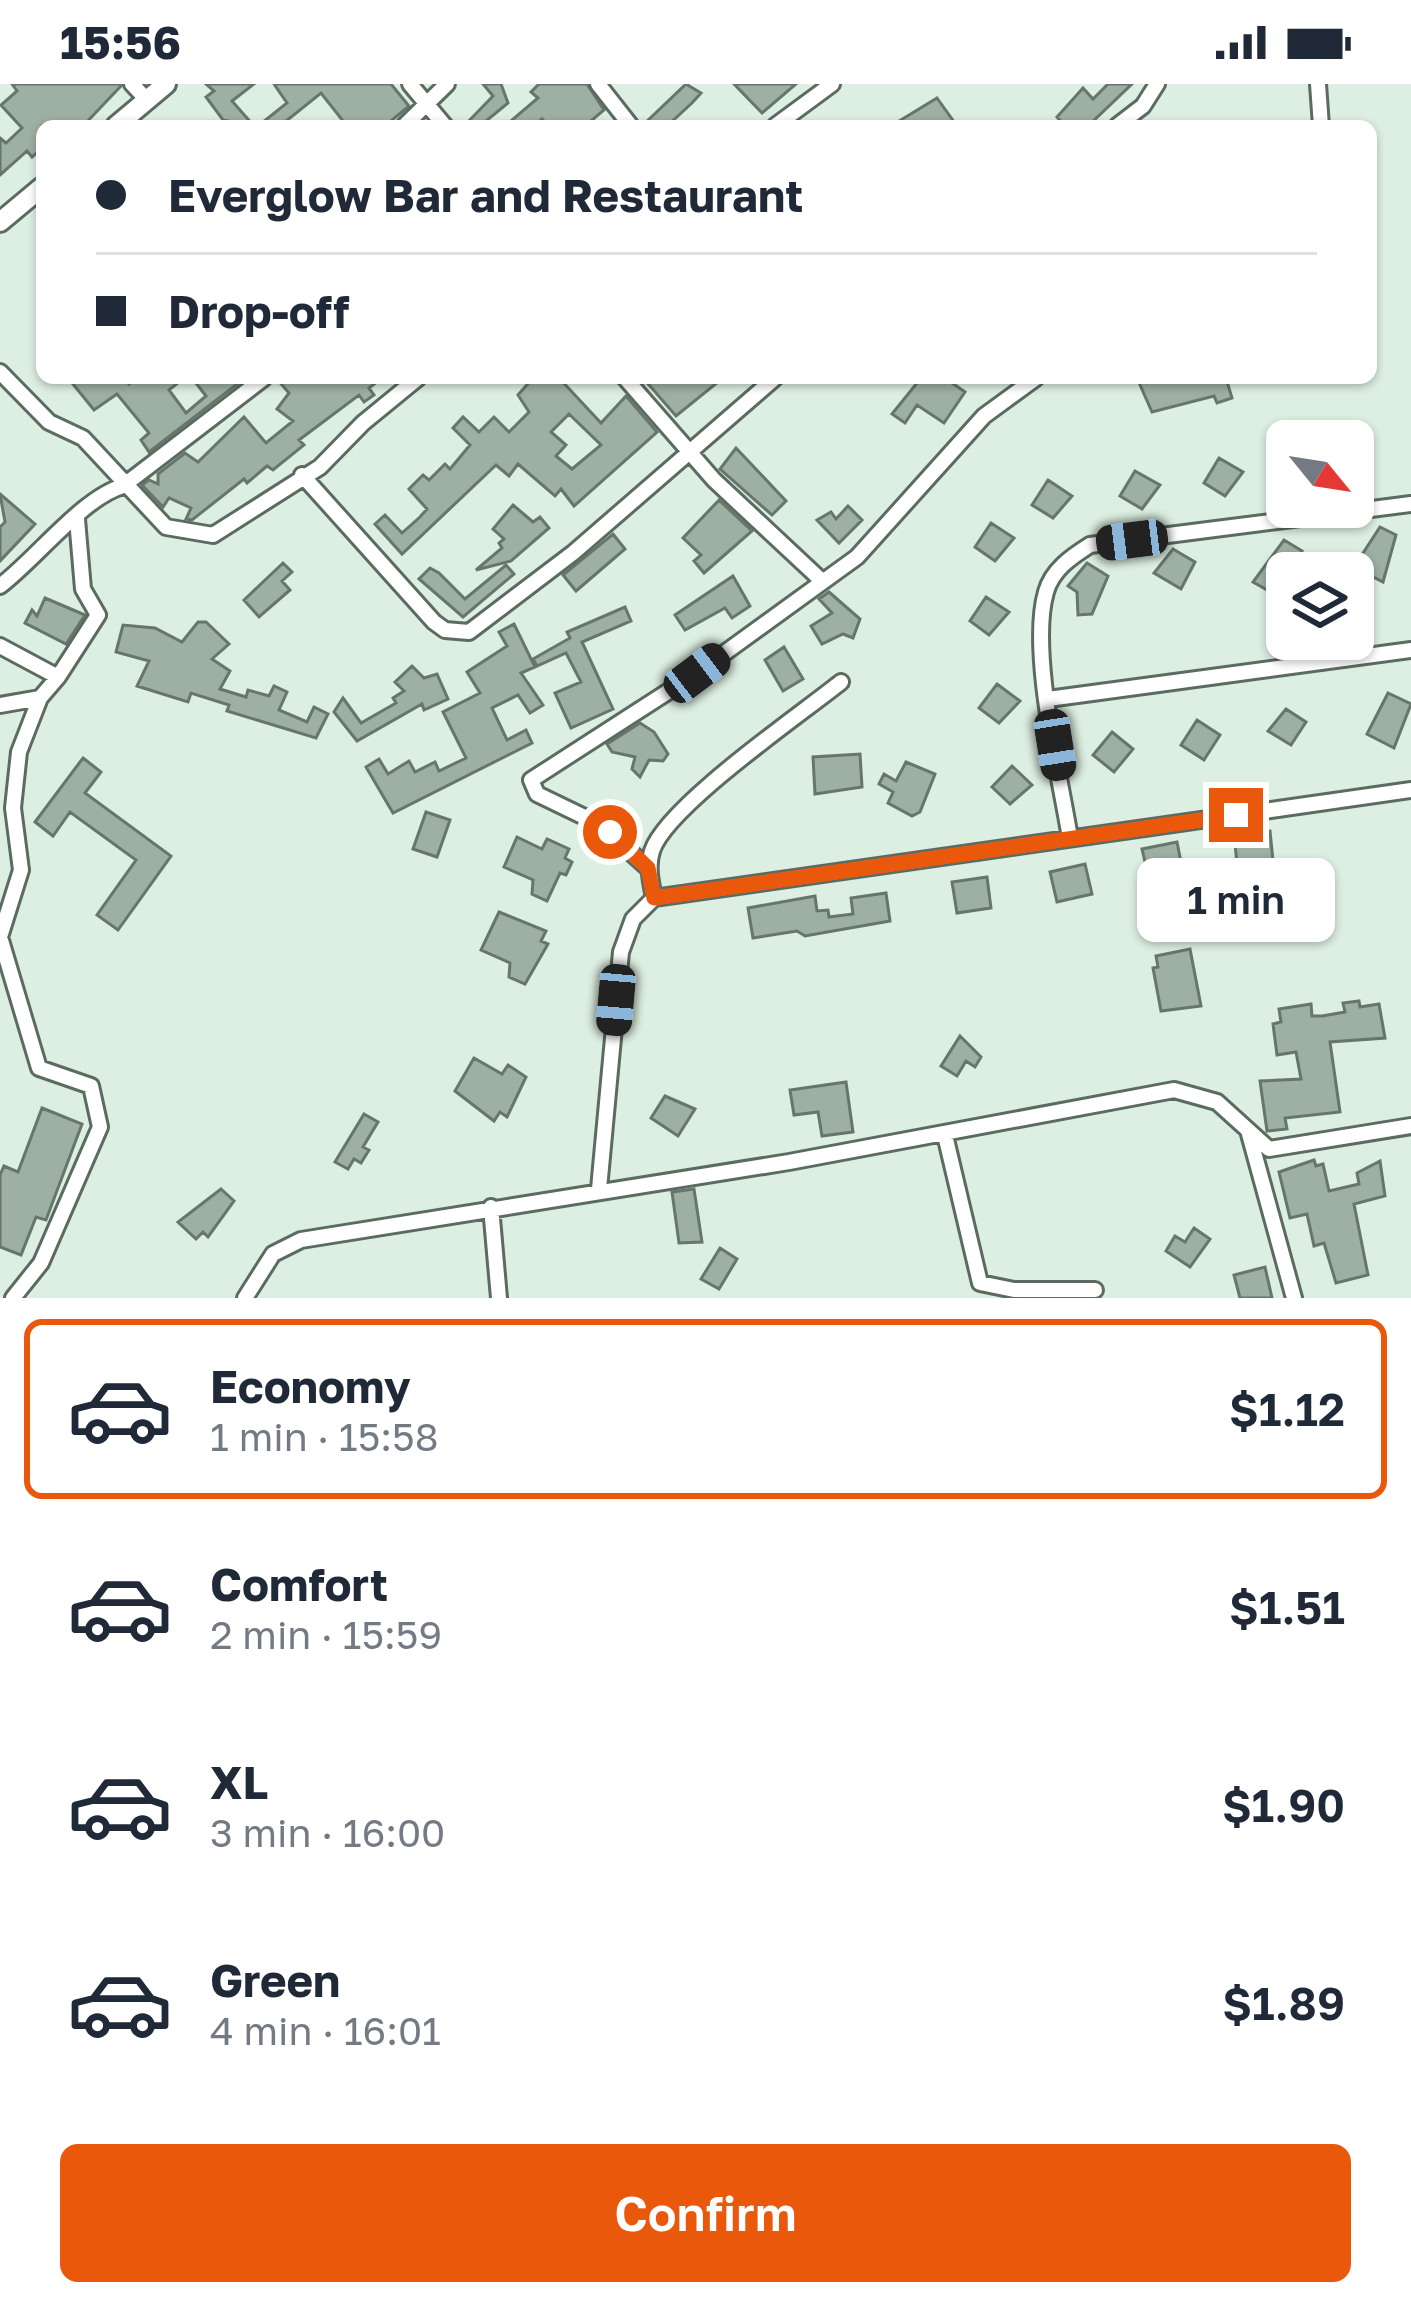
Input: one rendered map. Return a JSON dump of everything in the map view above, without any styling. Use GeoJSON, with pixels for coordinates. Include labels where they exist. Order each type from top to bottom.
{"type":"FeatureCollection","features":[{"type":"Feature","properties":{"kind":"street"},"geometry":{"type":"LineString","coordinates":[[132,84],[147,100]]}},
{"type":"Feature","properties":{"kind":"street"},"geometry":{"type":"LineString","coordinates":[[123,120],[166,84]]}},
{"type":"Feature","properties":{"kind":"street"},"geometry":{"type":"LineString","coordinates":[[410,84],[440,120]]}},
{"type":"Feature","properties":{"kind":"street"},"geometry":{"type":"LineString","coordinates":[[409,120],[447,84]]}},
{"type":"Feature","properties":{"kind":"street"},"geometry":{"type":"LineString","coordinates":[[598,84],[626,120]]}},
{"type":"Feature","properties":{"kind":"street"},"geometry":{"type":"LineString","coordinates":[[783,120],[832,84]]}},
{"type":"Feature","properties":{"kind":"street"},"geometry":{"type":"LineString","coordinates":[[1125,120],[1143,106],[1157,84]]}},
{"type":"Feature","properties":{"kind":"street"},"geometry":{"type":"LineString","coordinates":[[1318,84],[1321,120]]}},
{"type":"Feature","properties":{"kind":"street"},"geometry":{"type":"LineString","coordinates":[[0,222],[36,192]]}},
{"type":"Feature","properties":{"kind":"street"},"geometry":{"type":"LineString","coordinates":[[0,373],[50,422],[83,438],[123,487],[166,527],[213,536],[320,467],[411,384]]}},
{"type":"Feature","properties":{"kind":"street"},"geometry":{"type":"LineString","coordinates":[[0,586],[100,493],[123,487],[256,384]]}},
{"type":"Feature","properties":{"kind":"street"},"geometry":{"type":"LineString","coordinates":[[630,384],[688,451],[820,580]]}},
{"type":"Feature","properties":{"kind":"street"},"geometry":{"type":"LineString","coordinates":[[302,475],[434,622],[460,634],[481,625],[573,553],[768,384]]}},
{"type":"Feature","properties":{"kind":"street"},"geometry":{"type":"LineString","coordinates":[[648,868],[599,824],[537,794],[531,780],[697,673],[856,557],[984,416],[1028,384]]}},
{"type":"Feature","properties":{"kind":"street"},"geometry":{"type":"LineString","coordinates":[[1070,838],[1048,699],[1042,611],[1046,589],[1069,559],[1090,545],[1411,504]]}},
{"type":"Feature","properties":{"kind":"street"},"geometry":{"type":"LineString","coordinates":[[13,1298],[41,1263],[100,1127],[91,1086],[39,1068],[0,937],[21,870],[12,781],[40,698],[98,615],[83,589],[76,519]]}},
{"type":"Feature","properties":{"kind":"street"},"geometry":{"type":"LineString","coordinates":[[0,646],[58,677]]}},
{"type":"Feature","properties":{"kind":"street"},"geometry":{"type":"LineString","coordinates":[[1048,699],[1411,650]]}},
{"type":"Feature","properties":{"kind":"street"},"geometry":{"type":"LineString","coordinates":[[654,898],[648,868],[653,846],[704,790],[841,682]]}},
{"type":"Feature","properties":{"kind":"street"},"geometry":{"type":"LineString","coordinates":[[0,705],[40,698]]}},
{"type":"Feature","properties":{"kind":"street"},"geometry":{"type":"LineString","coordinates":[[599,1189],[621,952],[633,919],[654,898],[1411,790]]}},
{"type":"Feature","properties":{"kind":"street"},"geometry":{"type":"LineString","coordinates":[[244,1298],[273,1254],[302,1240],[945,1135],[1174,1090],[1217,1102],[1250,1134],[1276,1149],[1411,1126]]}},
{"type":"Feature","properties":{"kind":"street"},"geometry":{"type":"LineString","coordinates":[[1250,1134],[1294,1298]]}},
{"type":"Feature","properties":{"kind":"street"},"geometry":{"type":"LineString","coordinates":[[945,1135],[980,1283],[1014,1290],[1095,1290]]}},
{"type":"Feature","properties":{"kind":"street"},"geometry":{"type":"LineString","coordinates":[[491,1207],[499,1298]]}},
{"type":"Feature","properties":{"kind":"building"},"geometry":{"type":"Polygon","coordinates":[[[12,84],[121,84],[89,120],[36,120],[36,153],[32,157],[27,151],[0,175],[0,138],[6,143],[22,128],[1,105],[17,91],[12,84]]]}},
{"type":"Feature","properties":{"kind":"building"},"geometry":{"type":"Polygon","coordinates":[[[206,84],[254,84],[232,101],[249,120],[223,120],[206,97],[214,91],[206,84]]]}},
{"type":"Feature","properties":{"kind":"building"},"geometry":{"type":"Polygon","coordinates":[[[274,84],[391,84],[409,106],[392,120],[342,120],[321,93],[287,120],[266,120],[287,103],[274,84]]]}},
{"type":"Feature","properties":{"kind":"building"},"geometry":{"type":"Polygon","coordinates":[[[483,84],[501,84],[508,103],[487,120],[470,120],[493,96],[483,84]]]}},
{"type":"Feature","properties":{"kind":"building"},"geometry":{"type":"Polygon","coordinates":[[[539,84],[587,84],[604,110],[592,120],[512,120],[538,98],[531,92],[539,84]]]}},
{"type":"Feature","properties":{"kind":"building"},"geometry":{"type":"Polygon","coordinates":[[[686,84],[701,93],[674,120],[648,120],[686,84]]]}},
{"type":"Feature","properties":{"kind":"building"},"geometry":{"type":"Polygon","coordinates":[[[734,84],[796,84],[762,113],[734,84]]]}},
{"type":"Feature","properties":{"kind":"building"},"geometry":{"type":"Polygon","coordinates":[[[1108,84],[1132,84],[1094,120],[1057,117],[1083,88],[1093,99],[1108,84]]]}},
{"type":"Feature","properties":{"kind":"building"},"geometry":{"type":"Polygon","coordinates":[[[937,98],[953,120],[901,120],[937,98]]]}},
{"type":"Feature","properties":{"kind":"building"},"geometry":{"type":"Polygon","coordinates":[[[73,384],[176,384],[169,390],[186,413],[206,396],[197,384],[237,384],[149,452],[141,440],[149,433],[117,394],[94,410],[73,384]]]}},
{"type":"Feature","properties":{"kind":"building"},"geometry":{"type":"Polygon","coordinates":[[[281,384],[374,384],[369,388],[374,395],[364,402],[359,395],[299,440],[304,445],[273,470],[267,466],[247,483],[244,479],[192,520],[186,519],[191,508],[169,498],[163,507],[142,485],[149,480],[158,484],[158,474],[185,453],[198,462],[244,417],[266,443],[293,421],[277,409],[289,393],[281,384]]]}},
{"type":"Feature","properties":{"kind":"building"},"geometry":{"type":"Polygon","coordinates":[[[528,384],[565,384],[601,423],[626,396],[657,432],[574,506],[561,489],[555,496],[518,464],[509,476],[496,465],[402,554],[375,524],[385,515],[402,533],[427,509],[409,489],[423,475],[429,480],[445,464],[450,469],[470,445],[453,428],[463,417],[479,432],[494,417],[509,432],[529,412],[518,395],[528,384]],[[569,414],[551,432],[566,445],[556,456],[572,469],[601,445],[569,414]]]}},
{"type":"Feature","properties":{"kind":"building"},"geometry":{"type":"Polygon","coordinates":[[[648,384],[716,384],[676,416],[648,384]]]}},
{"type":"Feature","properties":{"kind":"building"},"geometry":{"type":"Polygon","coordinates":[[[916,384],[954,384],[965,392],[944,423],[917,405],[905,423],[892,414],[916,384]]]}},
{"type":"Feature","properties":{"kind":"building"},"geometry":{"type":"Polygon","coordinates":[[[1140,384],[1228,384],[1232,398],[1217,403],[1214,396],[1152,412],[1140,384]]]}},
{"type":"Feature","properties":{"kind":"building"},"geometry":{"type":"Polygon","coordinates":[[[736,448],[786,501],[772,515],[720,469],[736,448]]]}},
{"type":"Feature","properties":{"kind":"building"},"geometry":{"type":"Polygon","coordinates":[[[1219,458],[1243,472],[1225,496],[1204,483],[1219,458]]]}},
{"type":"Feature","properties":{"kind":"building"},"geometry":{"type":"Polygon","coordinates":[[[1135,471],[1160,485],[1142,509],[1120,496],[1135,471]]]}},
{"type":"Feature","properties":{"kind":"building"},"geometry":{"type":"Polygon","coordinates":[[[1048,480],[1072,496],[1053,518],[1032,505],[1048,480]]]}},
{"type":"Feature","properties":{"kind":"building"},"geometry":{"type":"Polygon","coordinates":[[[0,494],[35,524],[0,561],[0,527],[5,522],[0,494]]]}},
{"type":"Feature","properties":{"kind":"building"},"geometry":{"type":"Polygon","coordinates":[[[719,500],[752,531],[704,573],[694,561],[701,555],[683,538],[719,500]]]}},
{"type":"Feature","properties":{"kind":"building"},"geometry":{"type":"Polygon","coordinates":[[[513,505],[533,522],[540,517],[549,528],[511,561],[476,570],[502,548],[499,543],[504,539],[493,529],[513,505]]]}},
{"type":"Feature","properties":{"kind":"building"},"geometry":{"type":"Polygon","coordinates":[[[848,506],[862,520],[839,543],[817,520],[831,512],[836,519],[848,506]]]}},
{"type":"Feature","properties":{"kind":"building"},"geometry":{"type":"Polygon","coordinates":[[[991,523],[1014,538],[995,561],[975,547],[991,523]]]}},
{"type":"Feature","properties":{"kind":"building"},"geometry":{"type":"Polygon","coordinates":[[[1380,527],[1396,535],[1383,582],[1374,577],[1374,552],[1364,552],[1380,527]]]}},
{"type":"Feature","properties":{"kind":"building"},"geometry":{"type":"Polygon","coordinates":[[[613,534],[625,549],[576,591],[563,575],[613,534]]]}},
{"type":"Feature","properties":{"kind":"building"},"geometry":{"type":"Polygon","coordinates":[[[1284,540],[1302,551],[1301,552],[1275,552],[1284,540]]]}},
{"type":"Feature","properties":{"kind":"building"},"geometry":{"type":"Polygon","coordinates":[[[1173,549],[1195,562],[1181,589],[1154,573],[1173,549]]]}},
{"type":"Feature","properties":{"kind":"building"},"geometry":{"type":"Polygon","coordinates":[[[283,563],[292,572],[282,581],[290,590],[259,617],[244,600],[283,563]]]}},
{"type":"Feature","properties":{"kind":"building"},"geometry":{"type":"Polygon","coordinates":[[[1087,563],[1108,576],[1092,614],[1078,615],[1077,592],[1068,586],[1087,563]]]}},
{"type":"Feature","properties":{"kind":"building"},"geometry":{"type":"Polygon","coordinates":[[[1266,564],[1266,589],[1253,582],[1266,564]]]}},
{"type":"Feature","properties":{"kind":"building"},"geometry":{"type":"Polygon","coordinates":[[[506,565],[514,574],[463,617],[419,579],[430,568],[465,599],[506,565]]]}},
{"type":"Feature","properties":{"kind":"building"},"geometry":{"type":"Polygon","coordinates":[[[733,576],[750,606],[732,618],[725,608],[685,630],[675,615],[733,576]]]}},
{"type":"Feature","properties":{"kind":"building"},"geometry":{"type":"Polygon","coordinates":[[[829,592],[860,619],[853,638],[843,634],[822,644],[811,626],[832,613],[819,599],[829,592]]]}},
{"type":"Feature","properties":{"kind":"building"},"geometry":{"type":"Polygon","coordinates":[[[986,597],[1009,612],[989,635],[970,621],[986,597]]]}},
{"type":"Feature","properties":{"kind":"building"},"geometry":{"type":"Polygon","coordinates":[[[45,598],[85,615],[66,644],[25,623],[32,610],[37,616],[45,598]]]}},
{"type":"Feature","properties":{"kind":"building"},"geometry":{"type":"Polygon","coordinates":[[[625,607],[631,621],[582,642],[613,709],[571,728],[555,693],[581,682],[566,653],[537,666],[533,659],[570,638],[567,632],[625,607]]]}},
{"type":"Feature","properties":{"kind":"building"},"geometry":{"type":"Polygon","coordinates":[[[198,622],[206,622],[229,644],[212,659],[230,671],[220,689],[246,697],[248,690],[269,696],[274,686],[287,692],[279,710],[307,722],[314,707],[328,714],[316,738],[227,711],[229,705],[191,693],[188,702],[137,686],[149,661],[116,652],[123,625],[155,628],[182,642],[198,622]]]}},
{"type":"Feature","properties":{"kind":"building"},"geometry":{"type":"Polygon","coordinates":[[[514,624],[535,667],[521,673],[543,705],[530,713],[518,695],[492,708],[507,740],[526,730],[532,743],[393,813],[366,767],[379,759],[388,774],[409,761],[415,772],[435,762],[439,771],[466,758],[443,712],[480,693],[467,672],[507,646],[499,632],[514,624]]]}},
{"type":"Feature","properties":{"kind":"building"},"geometry":{"type":"Polygon","coordinates":[[[784,647],[803,679],[783,691],[765,660],[784,647]]]}},
{"type":"Feature","properties":{"kind":"building"},"geometry":{"type":"Polygon","coordinates":[[[412,666],[424,678],[437,674],[448,699],[424,710],[422,704],[357,741],[334,712],[343,698],[361,723],[396,703],[393,698],[404,691],[395,682],[412,666]]]}},
{"type":"Feature","properties":{"kind":"building"},"geometry":{"type":"Polygon","coordinates":[[[997,684],[1020,701],[999,723],[979,708],[997,684]]]}},
{"type":"Feature","properties":{"kind":"building"},"geometry":{"type":"Polygon","coordinates":[[[1388,693],[1411,704],[1394,748],[1367,734],[1388,693]]]}},
{"type":"Feature","properties":{"kind":"building"},"geometry":{"type":"Polygon","coordinates":[[[1286,709],[1306,722],[1291,745],[1268,731],[1286,709]]]}},
{"type":"Feature","properties":{"kind":"building"},"geometry":{"type":"Polygon","coordinates":[[[1197,720],[1220,735],[1204,760],[1181,745],[1197,720]]]}},
{"type":"Feature","properties":{"kind":"building"},"geometry":{"type":"Polygon","coordinates":[[[640,723],[654,732],[668,754],[663,761],[649,760],[640,777],[632,769],[635,757],[612,752],[607,744],[640,723]]]}},
{"type":"Feature","properties":{"kind":"building"},"geometry":{"type":"Polygon","coordinates":[[[1112,732],[1133,749],[1114,772],[1093,755],[1112,732]]]}},
{"type":"Feature","properties":{"kind":"building"},"geometry":{"type":"Polygon","coordinates":[[[860,754],[862,787],[815,794],[813,757],[860,754]]]}},
{"type":"Feature","properties":{"kind":"building"},"geometry":{"type":"Polygon","coordinates":[[[83,758],[101,772],[85,793],[171,856],[118,930],[97,915],[136,860],[70,812],[53,836],[35,822],[83,758]]]}},
{"type":"Feature","properties":{"kind":"building"},"geometry":{"type":"Polygon","coordinates":[[[906,762],[935,774],[920,812],[912,816],[888,803],[893,792],[879,784],[884,774],[896,781],[906,762]]]}},
{"type":"Feature","properties":{"kind":"building"},"geometry":{"type":"Polygon","coordinates":[[[1012,766],[1032,785],[1010,804],[992,787],[1012,766]]]}},
{"type":"Feature","properties":{"kind":"building"},"geometry":{"type":"Polygon","coordinates":[[[426,812],[450,820],[437,857],[413,849],[426,812]]]}},
{"type":"Feature","properties":{"kind":"building"},"geometry":{"type":"Polygon","coordinates":[[[1270,831],[1273,861],[1237,864],[1234,834],[1270,831]]]}},
{"type":"Feature","properties":{"kind":"building"},"geometry":{"type":"Polygon","coordinates":[[[517,837],[542,849],[547,839],[569,849],[565,858],[572,862],[566,875],[560,873],[547,901],[532,894],[533,880],[504,867],[517,837]]]}},
{"type":"Feature","properties":{"kind":"building"},"geometry":{"type":"Polygon","coordinates":[[[1177,842],[1183,872],[1149,879],[1142,849],[1177,842]]]}},
{"type":"Feature","properties":{"kind":"building"},"geometry":{"type":"Polygon","coordinates":[[[1085,864],[1092,894],[1057,902],[1050,872],[1085,864]]]}},
{"type":"Feature","properties":{"kind":"building"},"geometry":{"type":"Polygon","coordinates":[[[987,877],[991,908],[957,913],[952,882],[987,877]]]}},
{"type":"Feature","properties":{"kind":"building"},"geometry":{"type":"Polygon","coordinates":[[[886,893],[890,921],[805,936],[797,931],[753,938],[748,908],[815,896],[817,911],[828,910],[829,917],[853,914],[851,898],[886,893]]]}},
{"type":"Feature","properties":{"kind":"building"},"geometry":{"type":"Polygon","coordinates":[[[1314,897],[1316,940],[1269,940],[1264,905],[1314,897]]]}},
{"type":"Feature","properties":{"kind":"building"},"geometry":{"type":"Polygon","coordinates":[[[499,912],[546,931],[541,941],[548,944],[525,984],[509,977],[510,963],[481,950],[499,912]]]}},
{"type":"Feature","properties":{"kind":"building"},"geometry":{"type":"Polygon","coordinates":[[[1190,949],[1201,1006],[1161,1011],[1153,968],[1158,967],[1156,956],[1190,949]]]}},
{"type":"Feature","properties":{"kind":"building"},"geometry":{"type":"Polygon","coordinates":[[[1359,1001],[1360,1007],[1379,1004],[1385,1038],[1330,1042],[1340,1112],[1285,1118],[1287,1129],[1267,1131],[1260,1081],[1301,1079],[1296,1052],[1277,1055],[1273,1024],[1281,1022],[1279,1009],[1311,1004],[1312,1016],[1322,1016],[1345,1012],[1343,1003],[1359,1001]]]}},
{"type":"Feature","properties":{"kind":"building"},"geometry":{"type":"Polygon","coordinates":[[[960,1036],[981,1057],[975,1067],[966,1061],[957,1076],[941,1066],[960,1036]]]}},
{"type":"Feature","properties":{"kind":"building"},"geometry":{"type":"Polygon","coordinates":[[[474,1058],[502,1074],[508,1065],[526,1077],[507,1117],[500,1112],[494,1121],[455,1091],[474,1058]]]}},
{"type":"Feature","properties":{"kind":"building"},"geometry":{"type":"Polygon","coordinates":[[[846,1082],[853,1132],[822,1136],[818,1112],[794,1115],[790,1090],[846,1082]]]}},
{"type":"Feature","properties":{"kind":"building"},"geometry":{"type":"Polygon","coordinates":[[[665,1096],[695,1109],[678,1136],[651,1118],[665,1096]]]}},
{"type":"Feature","properties":{"kind":"building"},"geometry":{"type":"Polygon","coordinates":[[[42,1108],[82,1124],[46,1220],[36,1217],[21,1255],[0,1247],[0,1175],[4,1166],[18,1172],[42,1108]]]}},
{"type":"Feature","properties":{"kind":"building"},"geometry":{"type":"Polygon","coordinates":[[[364,1114],[378,1122],[363,1147],[369,1150],[361,1163],[354,1159],[348,1169],[335,1162],[364,1114]]]}},
{"type":"Feature","properties":{"kind":"building"},"geometry":{"type":"Polygon","coordinates":[[[1314,1160],[1316,1166],[1323,1164],[1329,1191],[1359,1184],[1357,1173],[1380,1161],[1385,1196],[1354,1204],[1368,1275],[1336,1283],[1324,1243],[1314,1246],[1307,1214],[1290,1218],[1279,1172],[1314,1160]]]}},
{"type":"Feature","properties":{"kind":"building"},"geometry":{"type":"Polygon","coordinates":[[[221,1189],[234,1201],[208,1237],[203,1232],[196,1239],[178,1222],[221,1189]]]}},
{"type":"Feature","properties":{"kind":"building"},"geometry":{"type":"Polygon","coordinates":[[[694,1189],[702,1242],[679,1243],[672,1192],[694,1189]]]}},
{"type":"Feature","properties":{"kind":"building"},"geometry":{"type":"Polygon","coordinates":[[[1194,1228],[1210,1239],[1190,1267],[1166,1251],[1175,1236],[1185,1242],[1194,1228]]]}},
{"type":"Feature","properties":{"kind":"building"},"geometry":{"type":"Polygon","coordinates":[[[720,1248],[737,1259],[719,1289],[701,1279],[720,1248]]]}},
{"type":"Feature","properties":{"kind":"building"},"geometry":{"type":"Polygon","coordinates":[[[1265,1267],[1272,1298],[1240,1298],[1234,1275],[1265,1267]]]}},
{"type":"Feature","properties":{"kind":"route"},"geometry":{"type":"LineString","coordinates":[[610,832],[648,868],[654,898],[682,890],[1236,815]]}}]}
